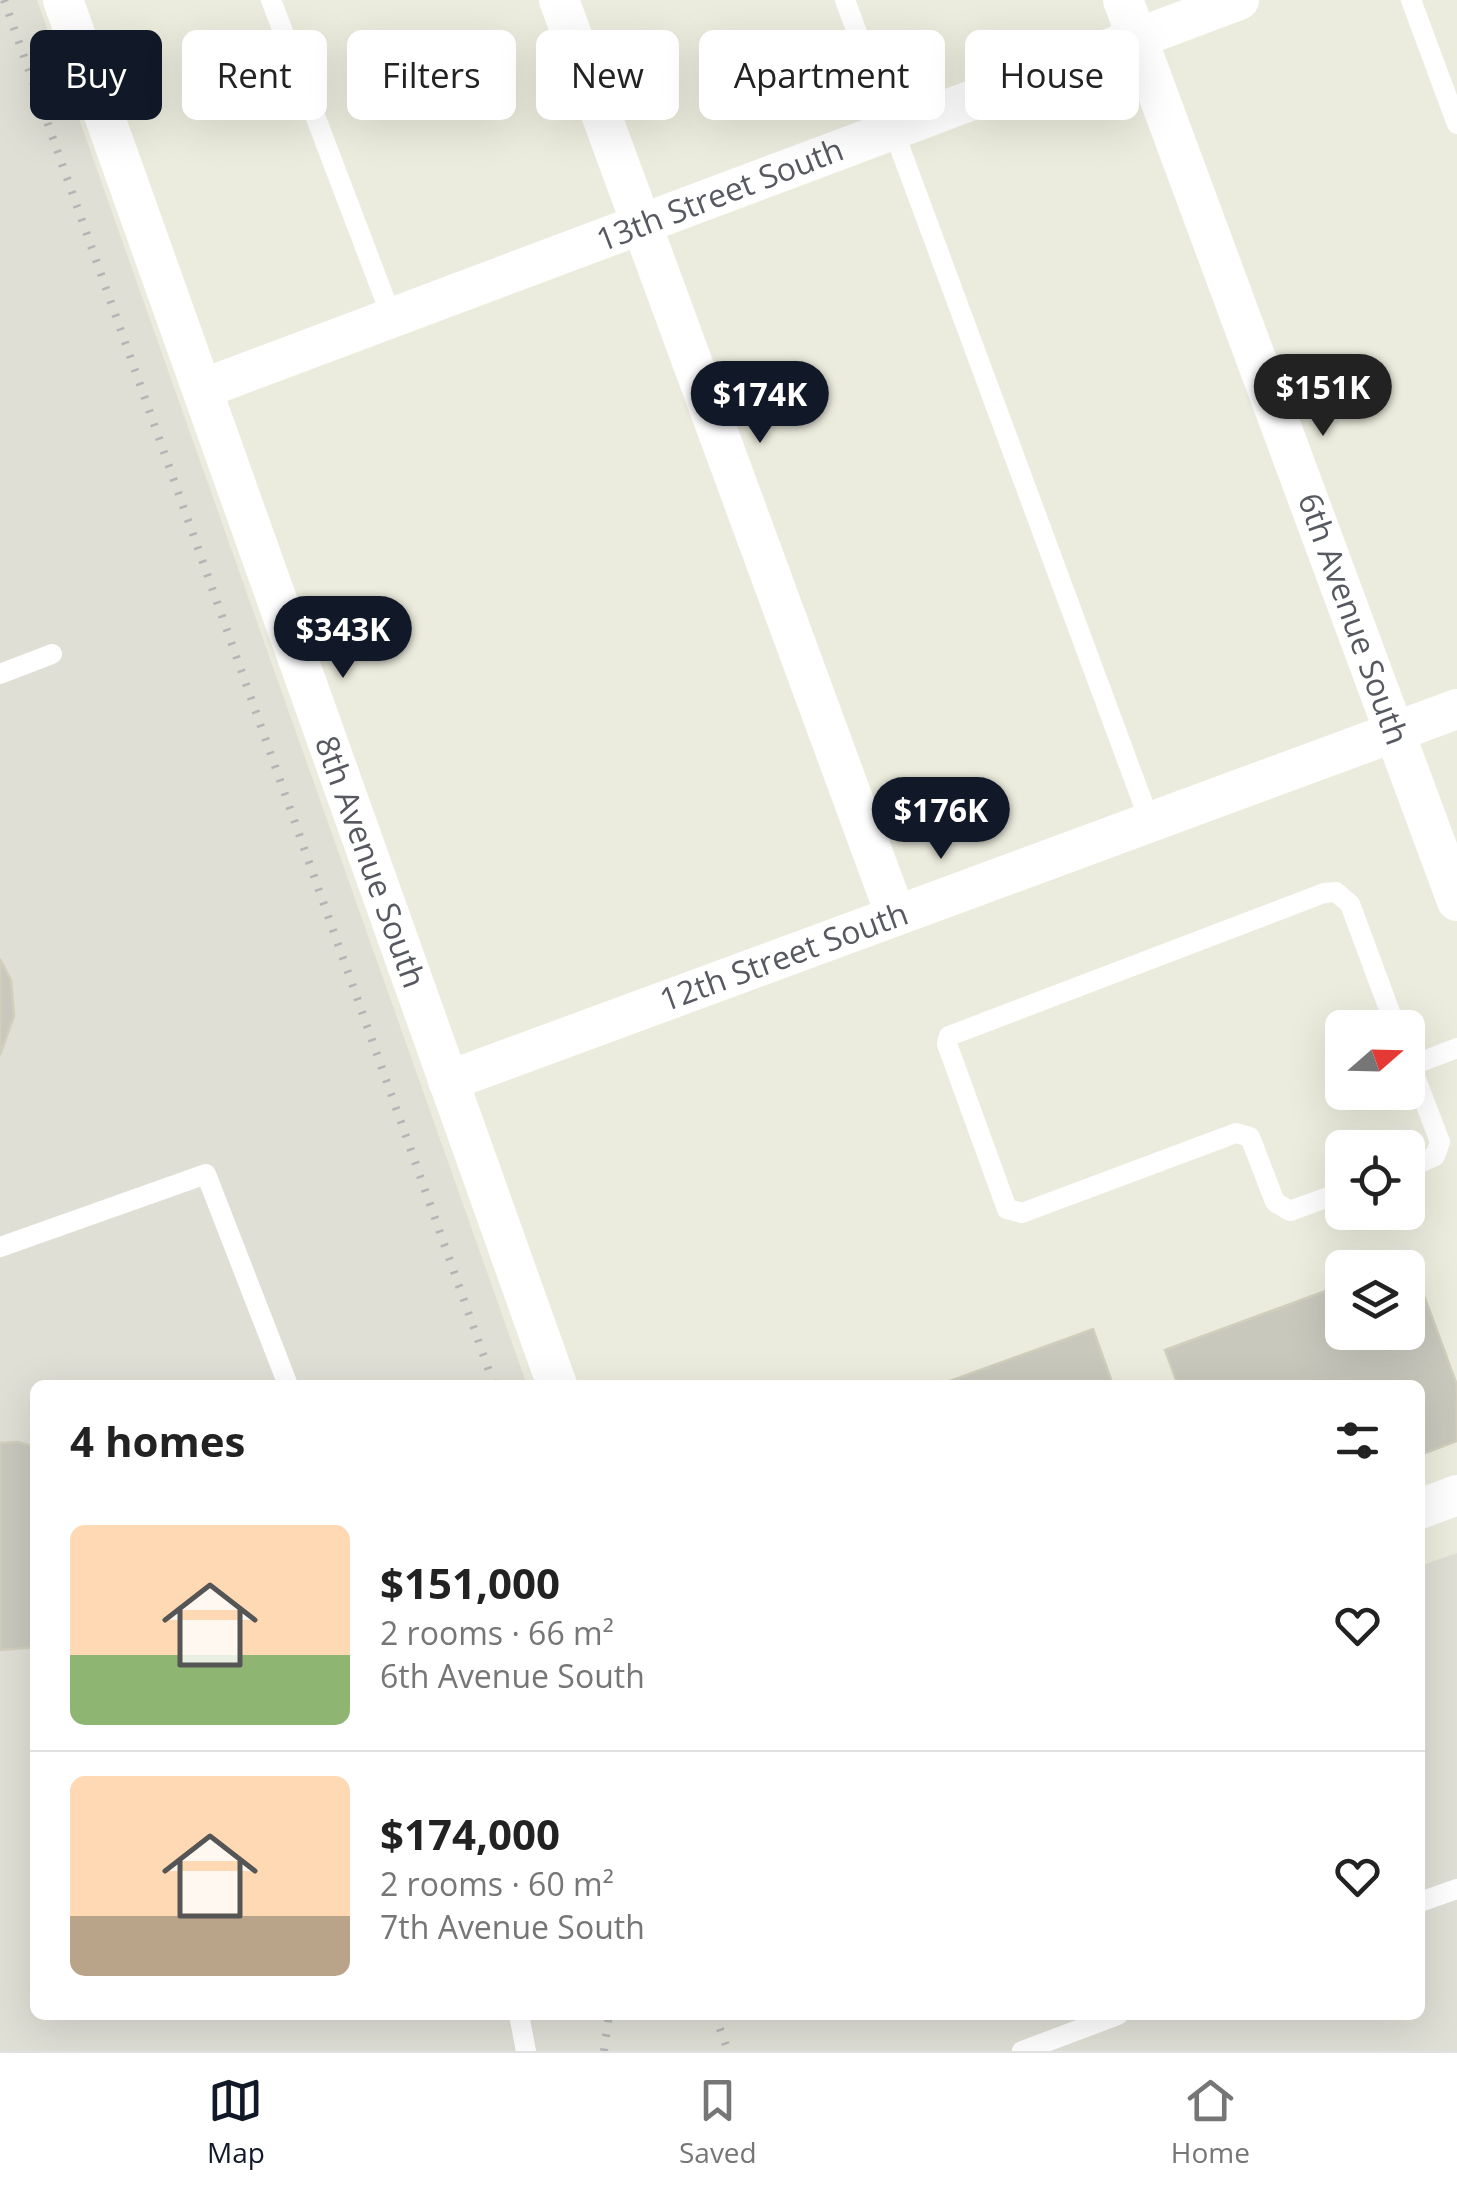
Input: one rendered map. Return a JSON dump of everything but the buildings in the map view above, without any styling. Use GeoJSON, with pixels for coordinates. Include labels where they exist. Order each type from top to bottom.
{"type":"FeatureCollection","features":[{"type":"Feature","properties":{"kind":"street","name":"8th Avenue South"},"geometry":{"type":"LineString","coordinates":[[63,0],[554,1380]]}},
{"type":"Feature","properties":{"kind":"street"},"geometry":{"type":"LineString","coordinates":[[559,0],[896,916]]}},
{"type":"Feature","properties":{"kind":"street","name":"6th Avenue South"},"geometry":{"type":"LineString","coordinates":[[1123,0],[1134,30]]}},
{"type":"Feature","properties":{"kind":"street","name":"13th Street South"},"geometry":{"type":"LineString","coordinates":[[1139,37],[1239,0]]}},
{"type":"Feature","properties":{"kind":"street","name":"6th Avenue South"},"geometry":{"type":"LineString","coordinates":[[1139,43],[1394,732],[1445,830],[1457,901]]}},
{"type":"Feature","properties":{"kind":"street","name":"13th Street South"},"geometry":{"type":"LineString","coordinates":[[202,389],[965,103]]}},
{"type":"Feature","properties":{"kind":"street","name":"12th Street South"},"geometry":{"type":"LineString","coordinates":[[448,1081],[1457,709]]}},
{"type":"Feature","properties":{"kind":"street"},"geometry":{"type":"LineString","coordinates":[[1425,1506],[1457,1495]]}},
{"type":"Feature","properties":{"kind":"lane"},"geometry":{"type":"LineString","coordinates":[[270,0],[392,318]]}},
{"type":"Feature","properties":{"kind":"lane"},"geometry":{"type":"LineString","coordinates":[[844,0],[1150,822]]}},
{"type":"Feature","properties":{"kind":"lane"},"geometry":{"type":"LineString","coordinates":[[1410,0],[1457,124]]}},
{"type":"Feature","properties":{"kind":"lane"},"geometry":{"type":"LineString","coordinates":[[0,674],[52,654]]}},
{"type":"Feature","properties":{"kind":"lane"},"geometry":{"type":"LineString","coordinates":[[1325,1198],[1290,1211],[1281,1208],[1275,1202],[1250,1137],[1236,1133],[1022,1213],[1013,1212],[1007,1208],[1000,1190],[947,1044],[949,1036],[1324,893],[1336,892],[1350,904],[1389,1010]]}},
{"type":"Feature","properties":{"kind":"lane"},"geometry":{"type":"LineString","coordinates":[[1425,1057],[1457,1048]]}},
{"type":"Feature","properties":{"kind":"lane"},"geometry":{"type":"LineString","coordinates":[[1425,1103],[1440,1142],[1435,1156],[1425,1160]]}},
{"type":"Feature","properties":{"kind":"lane"},"geometry":{"type":"LineString","coordinates":[[0,1247],[206,1174],[286,1380]]}},
{"type":"Feature","properties":{"kind":"lane"},"geometry":{"type":"LineString","coordinates":[[1425,1900],[1457,1888]]}},
{"type":"Feature","properties":{"kind":"lane"},"geometry":{"type":"LineString","coordinates":[[521,2020],[526,2051]]}},
{"type":"Feature","properties":{"kind":"lane"},"geometry":{"type":"LineString","coordinates":[[1022,2051],[1105,2020]]}},
{"type":"Feature","properties":{"kind":"shaded area"},"geometry":{"type":"Polygon","coordinates":[[[0,0],[37,0],[48,30],[30,30],[30,120],[79,120],[525,1380],[30,1380],[30,2020],[1425,2020],[1425,1564],[1457,1553],[1457,2051],[0,2051],[0,0]]]}},
{"type":"Feature","properties":{"kind":"railway"},"geometry":{"type":"LineString","coordinates":[[4,0],[492,1380]]}},
{"type":"Feature","properties":{"kind":"railway"},"geometry":{"type":"LineString","coordinates":[[604,2051],[608,2020]]}},
{"type":"Feature","properties":{"kind":"railway"},"geometry":{"type":"LineString","coordinates":[[717,2020],[728,2051]]}}]}
